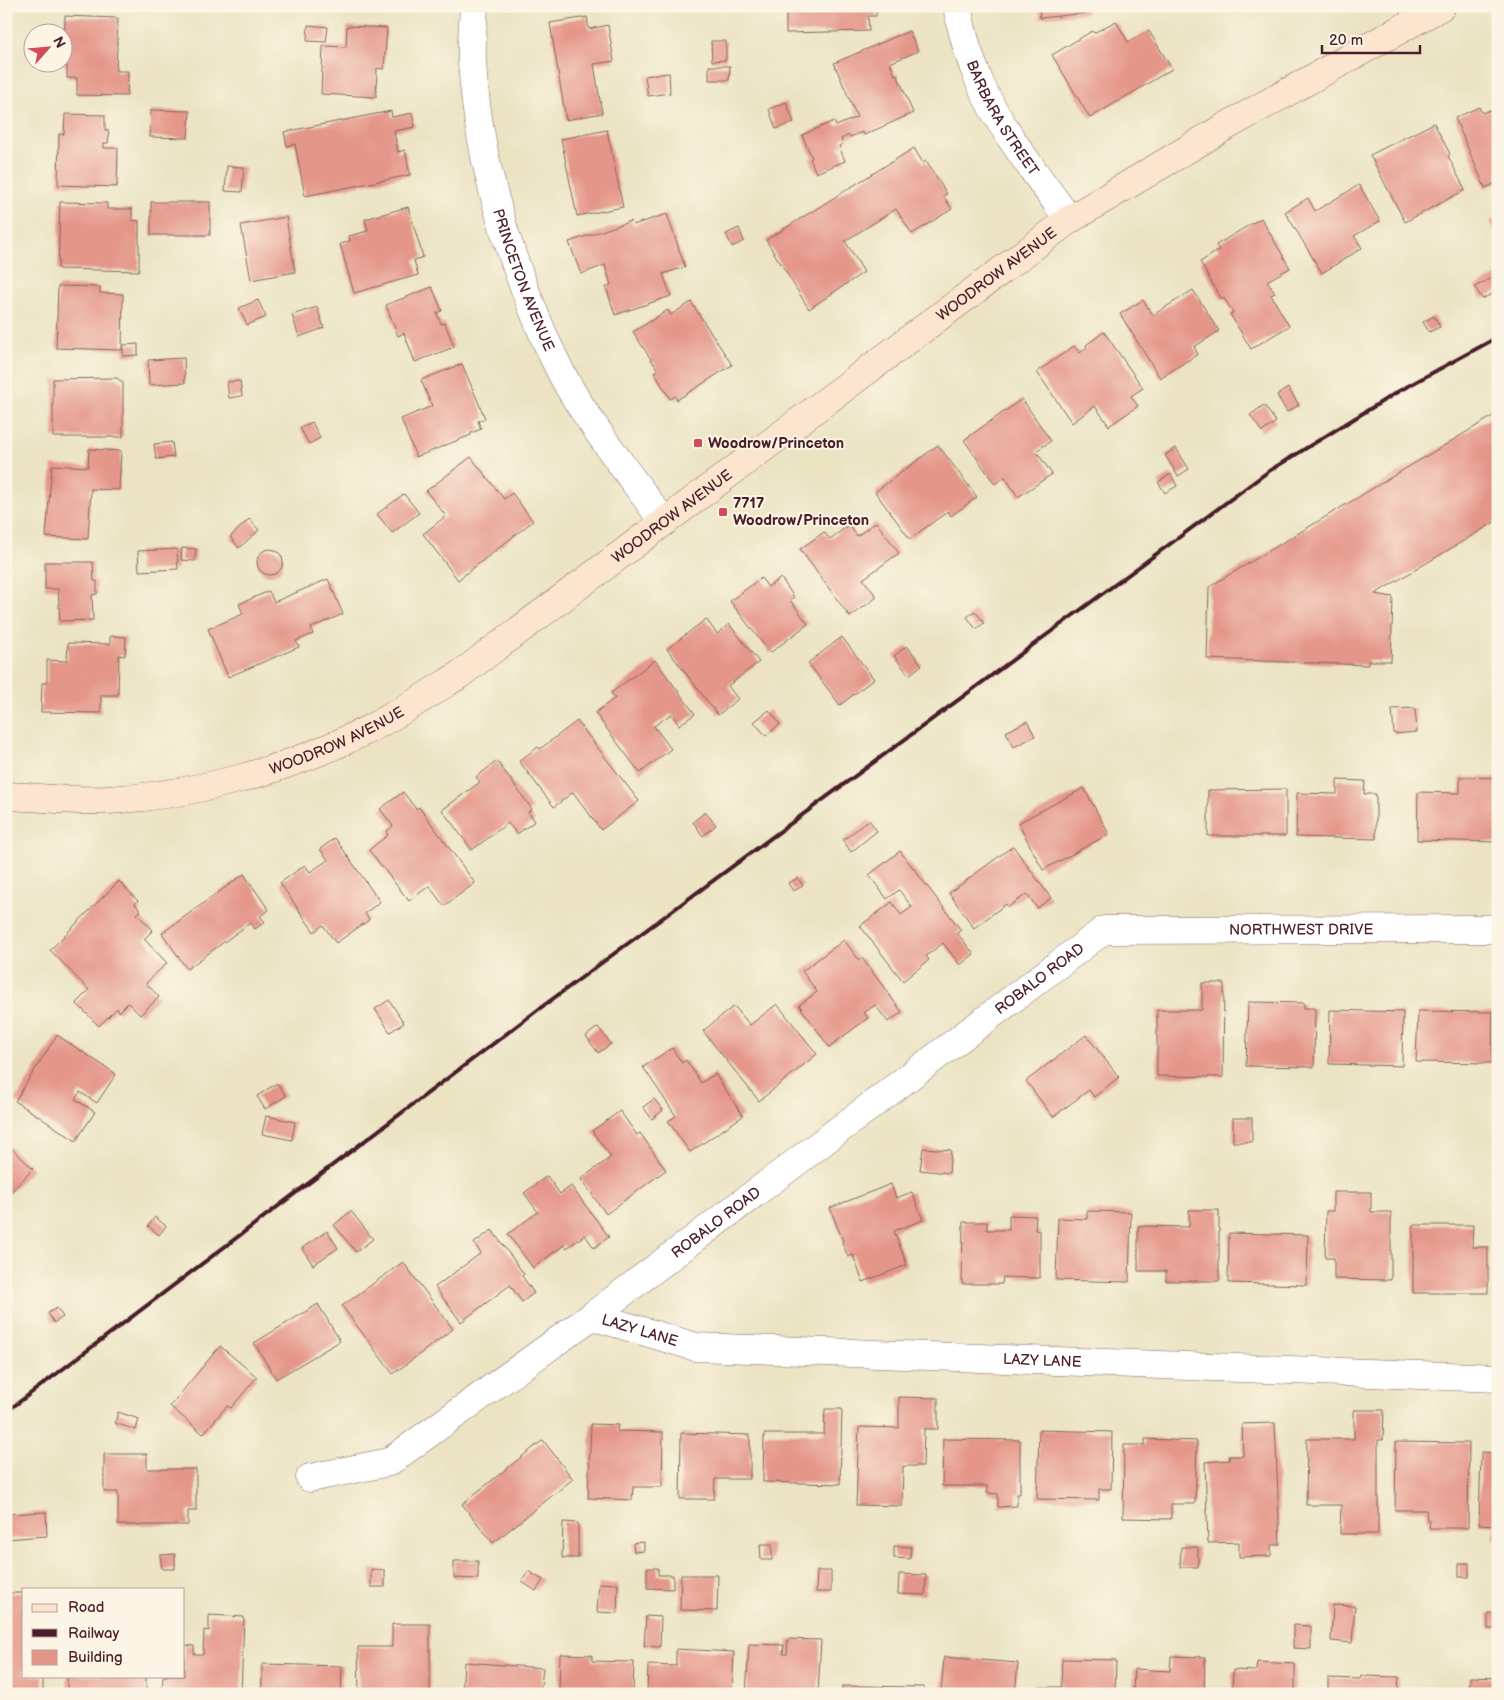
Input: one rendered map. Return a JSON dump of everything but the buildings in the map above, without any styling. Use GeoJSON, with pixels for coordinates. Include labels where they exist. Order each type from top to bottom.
{"type":"FeatureCollection","features":[{"type":"Feature","properties":{"kind":"street","name":"PRINCETON AVENUE"},"geometry":{"type":"LineString","coordinates":[[474,6],[472,62],[478,118],[489,177],[507,241],[525,292],[548,346],[578,402],[664,522]]}},
{"type":"Feature","properties":{"kind":"street","name":"BARBARA STREET"},"geometry":{"type":"LineString","coordinates":[[957,6],[963,36],[980,84],[1005,128],[1069,220]]}},
{"type":"Feature","properties":{"kind":"street","name":"WOODROW AVENUE"},"geometry":{"type":"LineString","coordinates":[[6,796],[108,800],[162,794],[227,781],[271,769],[322,750],[367,730],[458,675],[1069,220],[1223,128],[1435,8]]}},
{"type":"Feature","properties":{"kind":"street","name":"NORTHWEST DRIVE"},"geometry":{"type":"LineString","coordinates":[[1104,930],[1498,929]]}},
{"type":"Feature","properties":{"kind":"street","name":"ROBALO ROAD"},"geometry":{"type":"LineString","coordinates":[[310,1478],[389,1462],[592,1316],[1104,930]]}},
{"type":"Feature","properties":{"kind":"street","name":"LAZY LANE"},"geometry":{"type":"LineString","coordinates":[[592,1316],[696,1347],[1498,1378]]}},
{"type":"Feature","properties":{"kind":"railway"},"geometry":{"type":"LineString","coordinates":[[6,1412],[539,1009],[1269,471],[1399,391],[1498,337]]}},
{"type":"Feature","properties":{"kind":"place","name":"Woodrow/Princeton"},"geometry":{"type":"Point","coordinates":[698,443]}},
{"type":"Feature","properties":{"kind":"place","name":"7717 Woodrow/Princeton"},"geometry":{"type":"Point","coordinates":[723,512]}}]}
